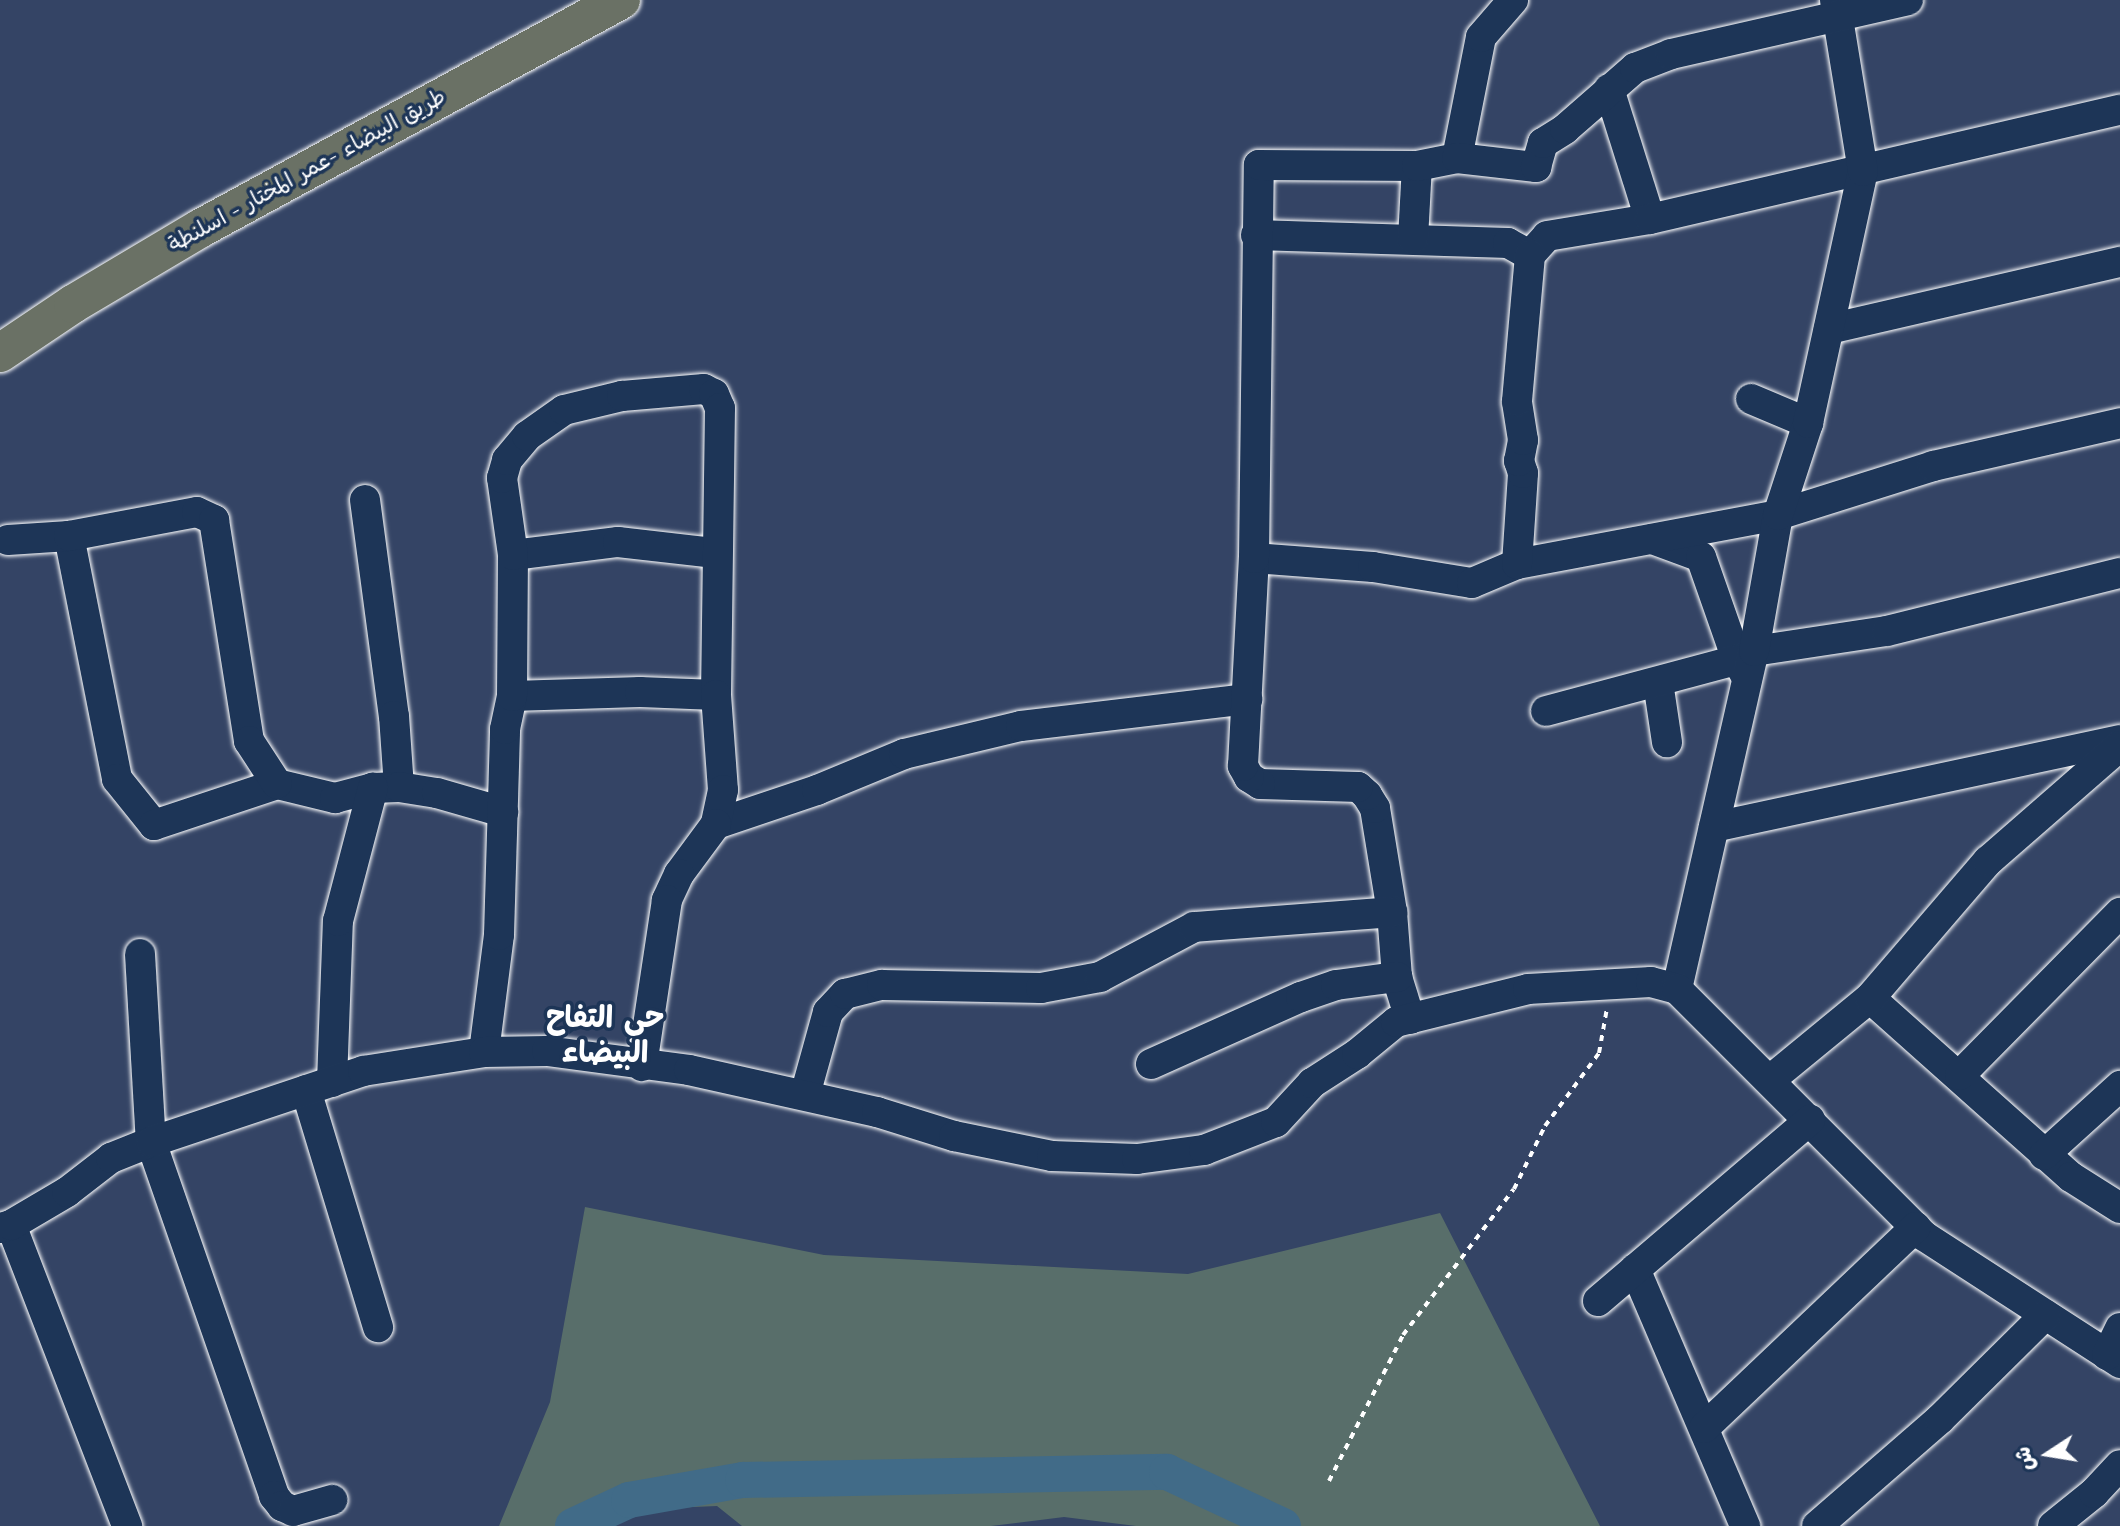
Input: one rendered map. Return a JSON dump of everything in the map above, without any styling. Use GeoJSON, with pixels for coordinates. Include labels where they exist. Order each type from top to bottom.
{"type":"FeatureCollection","features":[{"type":"Feature","properties":{"kind":"main road","name":"طريق البيضاء -عمر المختار - اسلنطة"},"geometry":{"type":"LineString","coordinates":[[0,330],[45,296],[184,213],[585,0]]}},
{"type":"Feature","properties":{"kind":"main road","name":"طريق البيضاء -عمر المختار - اسلنطة"},"geometry":{"type":"LineString","coordinates":[[0,353],[73,304],[201,228],[621,0]]}},
{"type":"Feature","properties":{"kind":"street"},"geometry":{"type":"LineString","coordinates":[[1457,158],[1481,37],[1513,0]]}},
{"type":"Feature","properties":{"kind":"street"},"geometry":{"type":"LineString","coordinates":[[1410,1019],[1397,977],[1392,912],[1375,808],[1367,795],[1358,787],[1260,784],[1249,777],[1243,766],[1254,558],[1259,165],[1417,166],[1457,158],[1536,167],[1543,143],[1565,129],[1635,68],[1671,54],[1838,8],[1908,0]]}},
{"type":"Feature","properties":{"kind":"street"},"geometry":{"type":"LineString","coordinates":[[1677,989],[1714,827],[1778,515],[1808,423],[1863,171],[1838,8]]}},
{"type":"Feature","properties":{"kind":"street"},"geometry":{"type":"LineString","coordinates":[[1609,89],[1650,219]]}},
{"type":"Feature","properties":{"kind":"street"},"geometry":{"type":"LineString","coordinates":[[1517,564],[1523,473],[1519,461],[1523,440],[1517,401],[1530,255],[1547,236],[1650,219],[2120,110]]}},
{"type":"Feature","properties":{"kind":"street"},"geometry":{"type":"LineString","coordinates":[[1413,239],[1417,166]]}},
{"type":"Feature","properties":{"kind":"street"},"geometry":{"type":"LineString","coordinates":[[1256,235],[1508,243],[1530,255]]}},
{"type":"Feature","properties":{"kind":"street"},"geometry":{"type":"LineString","coordinates":[[1829,329],[2120,262]]}},
{"type":"Feature","properties":{"kind":"street"},"geometry":{"type":"LineString","coordinates":[[484,1052],[499,935],[505,729],[512,696],[513,555],[502,478],[507,460],[527,436],[564,410],[622,396],[704,389],[714,394],[720,408],[715,553],[716,695],[723,790],[716,824],[679,874],[667,900],[642,1066]]}},
{"type":"Feature","properties":{"kind":"street"},"geometry":{"type":"LineString","coordinates":[[1751,399],[1808,423]]}},
{"type":"Feature","properties":{"kind":"street"},"geometry":{"type":"LineString","coordinates":[[1254,558],[1373,567],[1472,583],[1517,564],[1778,515],[1933,466],[2120,423]]}},
{"type":"Feature","properties":{"kind":"street"},"geometry":{"type":"LineString","coordinates":[[365,500],[394,716],[386,787],[338,921],[319,1086],[378,1327]]}},
{"type":"Feature","properties":{"kind":"street"},"geometry":{"type":"LineString","coordinates":[[8,540],[69,536],[197,512],[214,520],[249,741],[277,784]]}},
{"type":"Feature","properties":{"kind":"street"},"geometry":{"type":"LineString","coordinates":[[69,536],[117,779],[154,825],[277,784],[335,798],[386,787],[437,793],[503,812]]}},
{"type":"Feature","properties":{"kind":"street"},"geometry":{"type":"LineString","coordinates":[[1651,538],[1701,557],[1746,663]]}},
{"type":"Feature","properties":{"kind":"street"},"geometry":{"type":"LineString","coordinates":[[513,555],[618,542],[715,553]]}},
{"type":"Feature","properties":{"kind":"street"},"geometry":{"type":"LineString","coordinates":[[1546,711],[2120,573]]}},
{"type":"Feature","properties":{"kind":"street"},"geometry":{"type":"LineString","coordinates":[[1658,682],[1667,742]]}},
{"type":"Feature","properties":{"kind":"street"},"geometry":{"type":"LineString","coordinates":[[512,696],[640,692],[716,695]]}},
{"type":"Feature","properties":{"kind":"street"},"geometry":{"type":"LineString","coordinates":[[716,824],[817,790],[904,754],[1021,726],[1247,699]]}},
{"type":"Feature","properties":{"kind":"street"},"geometry":{"type":"LineString","coordinates":[[1714,827],[2120,743]]}},
{"type":"Feature","properties":{"kind":"street"},"geometry":{"type":"LineString","coordinates":[[1770,1080],[1870,998],[1988,861],[2120,743]]}},
{"type":"Feature","properties":{"kind":"street"},"geometry":{"type":"LineString","coordinates":[[805,1095],[828,1012],[845,994],[882,985],[1041,988],[1100,977],[1194,927],[1392,912]]}},
{"type":"Feature","properties":{"kind":"street"},"geometry":{"type":"LineString","coordinates":[[1960,1075],[2120,913]]}},
{"type":"Feature","properties":{"kind":"street"},"geometry":{"type":"LineString","coordinates":[[140,954],[151,1142],[274,1496],[282,1506],[293,1511],[332,1500]]}},
{"type":"Feature","properties":{"kind":"street"},"geometry":{"type":"LineString","coordinates":[[1151,1064],[1301,997],[1336,985],[1397,977]]}},
{"type":"Feature","properties":{"kind":"street"},"geometry":{"type":"LineString","coordinates":[[127,1526],[6,1227],[67,1192],[111,1158],[151,1142],[363,1071],[484,1052],[547,1051],[689,1070],[877,1112],[954,1136],[1052,1156],[1137,1159],[1204,1150],[1276,1122],[1312,1083],[1357,1054],[1396,1022],[1528,989],[1651,982],[1677,989],[1916,1227],[2045,1315],[2116,1349]]}},
{"type":"Feature","properties":{"kind":"street"},"geometry":{"type":"LineString","coordinates":[[1870,998],[1960,1075],[2044,1155],[2071,1177],[2120,1208]]}},
{"type":"Feature","properties":{"kind":"street"},"geometry":{"type":"LineString","coordinates":[[2044,1155],[2120,1086]]}},
{"type":"Feature","properties":{"kind":"street"},"geometry":{"type":"LineString","coordinates":[[1598,1301],[1810,1120]]}},
{"type":"Feature","properties":{"kind":"street"},"geometry":{"type":"LineString","coordinates":[[1704,1428],[1916,1227]]}},
{"type":"Feature","properties":{"kind":"street"},"geometry":{"type":"LineString","coordinates":[[1635,1269],[1745,1526]]}},
{"type":"Feature","properties":{"kind":"street"},"geometry":{"type":"LineString","coordinates":[[1817,1526],[1940,1419],[2045,1315]]}},
{"type":"Feature","properties":{"kind":"street"},"geometry":{"type":"LineString","coordinates":[[2053,1526],[2094,1493],[2120,1465]]}},
{"type":"Feature","properties":{"kind":"path"},"geometry":{"type":"LineString","coordinates":[[1329,1481],[1403,1335],[1514,1189],[1545,1126],[1599,1053],[1611,982]]}},
{"type":"Feature","properties":{"kind":"green space"},"geometry":{"type":"Polygon","coordinates":[[[585,1207],[824,1255],[1188,1274],[1440,1213],[1600,1526],[1136,1526],[1064,1517],[991,1526],[742,1526],[717,1506],[646,1509],[596,1526],[499,1526],[550,1402],[585,1207]]]}},
{"type":"Feature","properties":{"kind":"waterway"},"geometry":{"type":"LineString","coordinates":[[573,1526],[629,1500],[743,1480],[1167,1472],[1283,1526]]}},
{"type":"Feature","properties":{"kind":"district","name":"حي التفاح البيضاء"},"geometry":{"type":"Point","coordinates":[605,1035]}}]}
